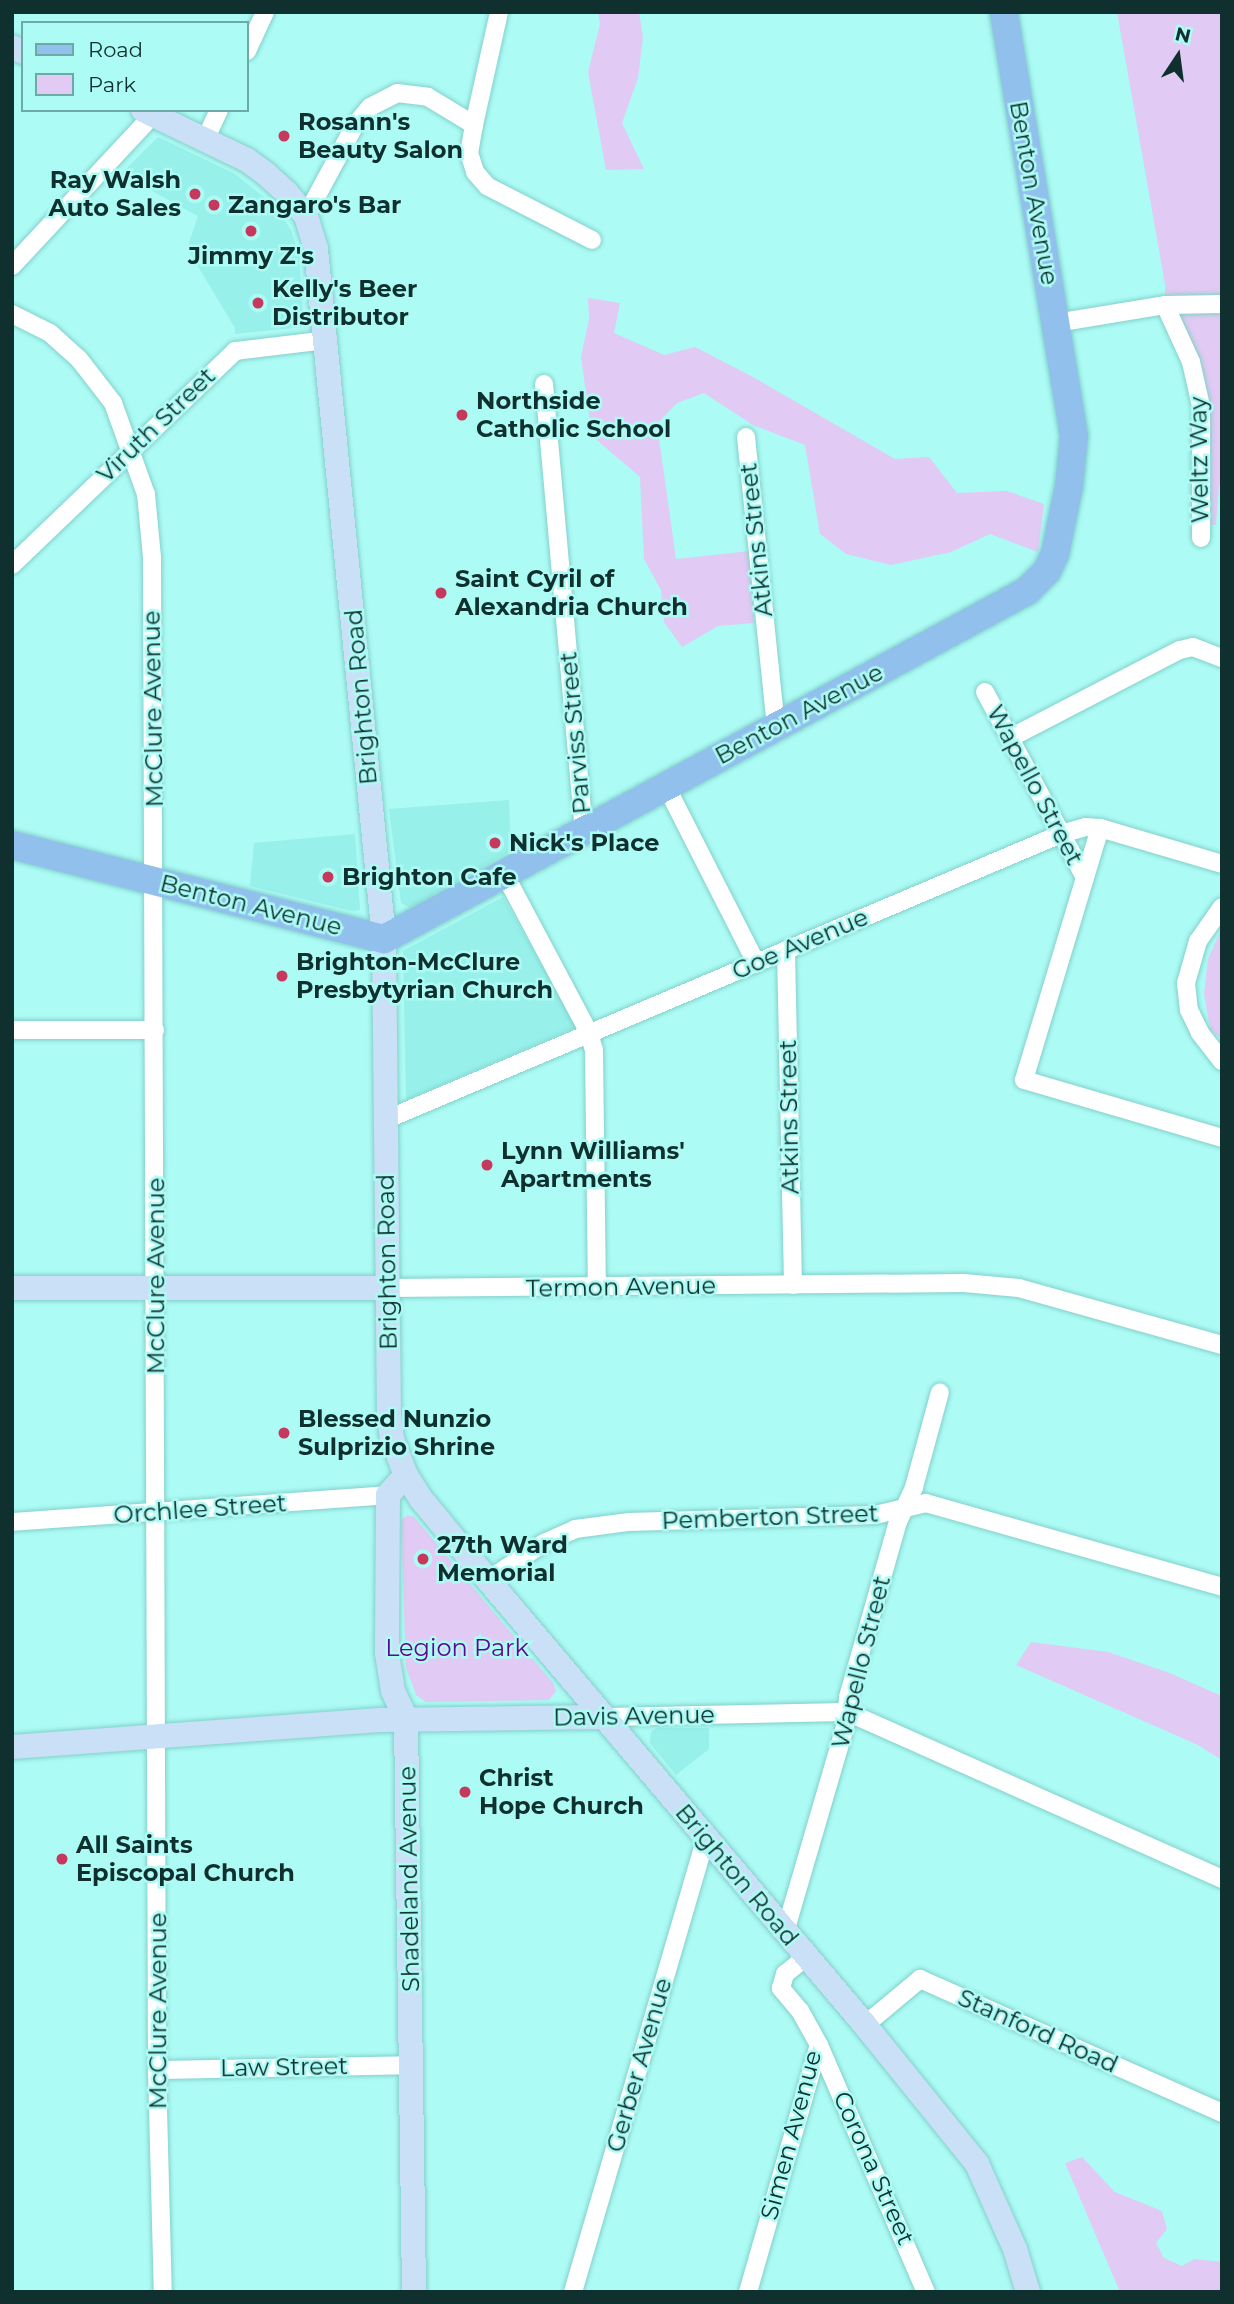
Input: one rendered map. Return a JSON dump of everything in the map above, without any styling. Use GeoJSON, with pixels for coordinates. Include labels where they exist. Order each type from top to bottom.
{"type":"FeatureCollection","features":[{"type":"Feature","properties":{"kind":"main road","name":"Benton Avenue"},"geometry":{"type":"LineString","coordinates":[[12,845],[384,939],[1027,591],[1047,571],[1059,538],[1069,486],[1074,436],[1004,12]]}},
{"type":"Feature","properties":{"kind":"street"},"geometry":{"type":"LineString","coordinates":[[248,49],[265,12]]}},
{"type":"Feature","properties":{"kind":"street"},"geometry":{"type":"LineString","coordinates":[[499,12],[474,125],[470,153],[475,172],[487,186],[593,240]]}},
{"type":"Feature","properties":{"kind":"street"},"geometry":{"type":"LineString","coordinates":[[306,216],[355,125],[370,107],[397,93],[428,97],[474,125]]}},
{"type":"Feature","properties":{"kind":"street"},"geometry":{"type":"LineString","coordinates":[[205,140],[218,112]]}},
{"type":"Feature","properties":{"kind":"street"},"geometry":{"type":"LineString","coordinates":[[12,266],[148,113]]}},
{"type":"Feature","properties":{"kind":"street","name":"Brighton Road"},"geometry":{"type":"LineString","coordinates":[[148,113],[247,160],[266,174],[306,216],[316,249],[384,939],[389,1415],[391,1439],[405,1475],[488,1580],[865,2025],[976,2164],[1015,2249],[1028,2292]]}},
{"type":"Feature","properties":{"kind":"street"},"geometry":{"type":"LineString","coordinates":[[1056,323],[1165,305],[1222,304]]}},
{"type":"Feature","properties":{"kind":"street","name":"Weltz Way"},"geometry":{"type":"LineString","coordinates":[[1165,305],[1191,362],[1201,406],[1201,538]]}},
{"type":"Feature","properties":{"kind":"street","name":"McClure Avenue"},"geometry":{"type":"LineString","coordinates":[[12,314],[50,333],[79,359],[113,403],[146,494],[152,557],[157,2070],[163,2292]]}},
{"type":"Feature","properties":{"kind":"street","name":"Viruth Street"},"geometry":{"type":"LineString","coordinates":[[12,565],[235,351],[327,340]]}},
{"type":"Feature","properties":{"kind":"street","name":"Parviss Street"},"geometry":{"type":"LineString","coordinates":[[544,384],[584,831]]}},
{"type":"Feature","properties":{"kind":"street","name":"Atkins Street"},"geometry":{"type":"LineString","coordinates":[[746,437],[776,727]]}},
{"type":"Feature","properties":{"kind":"street"},"geometry":{"type":"LineString","coordinates":[[1010,738],[1180,650],[1193,647],[1222,658]]}},
{"type":"Feature","properties":{"kind":"street","name":"Wapello Street"},"geometry":{"type":"LineString","coordinates":[[985,692],[1085,878]]}},
{"type":"Feature","properties":{"kind":"street"},"geometry":{"type":"LineString","coordinates":[[666,786],[755,963]]}},
{"type":"Feature","properties":{"kind":"street","name":"Goe Avenue"},"geometry":{"type":"LineString","coordinates":[[385,1120],[1061,834],[1085,827],[1100,828],[1222,864]]}},
{"type":"Feature","properties":{"kind":"street","name":"Wapello Street"},"geometry":{"type":"LineString","coordinates":[[1100,828],[1024,1080],[1222,1138]]}},
{"type":"Feature","properties":{"kind":"street"},"geometry":{"type":"LineString","coordinates":[[505,873],[589,1033],[594,1051],[597,1288]]}},
{"type":"Feature","properties":{"kind":"street"},"geometry":{"type":"LineString","coordinates":[[1222,907],[1198,941],[1186,984],[1189,1010],[1200,1033],[1222,1061]]}},
{"type":"Feature","properties":{"kind":"street","name":"Atkins Street"},"geometry":{"type":"LineString","coordinates":[[786,950],[793,1285]]}},
{"type":"Feature","properties":{"kind":"street"},"geometry":{"type":"LineString","coordinates":[[12,1030],[155,1030]]}},
{"type":"Feature","properties":{"kind":"street","name":"Termon Avenue"},"geometry":{"type":"LineString","coordinates":[[12,1288],[597,1288],[964,1283],[1019,1289],[1222,1345]]}},
{"type":"Feature","properties":{"kind":"street","name":"Wapello Street"},"geometry":{"type":"LineString","coordinates":[[785,1932],[845,1727],[851,1685],[904,1509],[914,1487],[940,1392]]}},
{"type":"Feature","properties":{"kind":"street"},"geometry":{"type":"LineString","coordinates":[[388,1496],[405,1475]]}},
{"type":"Feature","properties":{"kind":"street","name":"Orchlee Street"},"geometry":{"type":"LineString","coordinates":[[12,1522],[388,1496]]}},
{"type":"Feature","properties":{"kind":"street","name":"Shadeland Avenue"},"geometry":{"type":"LineString","coordinates":[[388,1496],[387,1653],[393,1691],[407,1719],[414,2292]]}},
{"type":"Feature","properties":{"kind":"street","name":"Pemberton Street"},"geometry":{"type":"LineString","coordinates":[[488,1580],[544,1543],[575,1529],[628,1522],[874,1515],[926,1503],[1222,1587]]}},
{"type":"Feature","properties":{"kind":"street","name":"Davis Avenue"},"geometry":{"type":"LineString","coordinates":[[12,1746],[407,1719],[846,1712],[1222,1880]]}},
{"type":"Feature","properties":{"kind":"street","name":"Gerber Avenue"},"geometry":{"type":"LineString","coordinates":[[573,2292],[705,1838]]}},
{"type":"Feature","properties":{"kind":"street","name":"Simen Avenue"},"geometry":{"type":"LineString","coordinates":[[748,2292],[819,2045],[800,2011],[781,1988],[785,1974],[806,1957]]}},
{"type":"Feature","properties":{"kind":"street","name":"Stanford Road"},"geometry":{"type":"LineString","coordinates":[[865,2025],[920,1979],[1222,2113]]}},
{"type":"Feature","properties":{"kind":"street","name":"Corona Street"},"geometry":{"type":"LineString","coordinates":[[819,2045],[926,2292]]}},
{"type":"Feature","properties":{"kind":"street","name":"Law Street"},"geometry":{"type":"LineString","coordinates":[[157,2070],[412,2065]]}},
{"type":"Feature","properties":{"kind":"shaded area"},"geometry":{"type":"Polygon","coordinates":[[[158,137],[235,174],[275,206],[291,230],[299,255],[304,327],[235,334],[235,328],[187,248],[198,216],[121,174],[158,137]]]}},
{"type":"Feature","properties":{"kind":"shaded area"},"geometry":{"type":"Polygon","coordinates":[[[509,800],[511,851],[410,908],[401,903],[389,809],[509,800]]]}},
{"type":"Feature","properties":{"kind":"shaded area"},"geometry":{"type":"Polygon","coordinates":[[[355,834],[360,910],[352,911],[250,886],[254,843],[355,834]]]}},
{"type":"Feature","properties":{"kind":"shaded area"},"geometry":{"type":"Polygon","coordinates":[[[503,897],[577,1027],[406,1100],[403,951],[503,897]]]}},
{"type":"Feature","properties":{"kind":"shaded area"},"geometry":{"type":"Polygon","coordinates":[[[656,1728],[709,1728],[709,1749],[676,1775],[650,1743],[651,1732],[656,1728]]]}},
{"type":"Feature","properties":{"kind":"green space"},"geometry":{"type":"Polygon","coordinates":[[[598,12],[639,12],[643,37],[638,78],[622,123],[644,169],[606,170],[588,72],[600,24],[598,12]]]}},
{"type":"Feature","properties":{"kind":"green space"},"geometry":{"type":"Polygon","coordinates":[[[1117,12],[1222,12],[1222,485],[1219,485],[1216,525],[1191,524],[1197,480],[1197,415],[1189,379],[1165,320],[1165,284],[1117,12]]]}},
{"type":"Feature","properties":{"kind":"green space"},"geometry":{"type":"Polygon","coordinates":[[[588,298],[620,303],[614,333],[664,355],[695,347],[753,377],[895,459],[929,457],[957,493],[1007,491],[1044,504],[1038,552],[990,534],[951,552],[891,565],[846,554],[820,534],[805,445],[753,425],[704,393],[677,403],[657,424],[676,559],[750,551],[754,623],[718,626],[682,647],[664,622],[661,590],[644,559],[640,477],[592,436],[581,357],[589,319],[588,298]]]}},
{"type":"Feature","properties":{"kind":"green space"},"geometry":{"type":"Polygon","coordinates":[[[1222,928],[1222,1040],[1210,1029],[1204,993],[1208,959],[1222,928]]]}},
{"type":"Feature","properties":{"kind":"green space","name":"Legion Park"},"geometry":{"type":"Polygon","coordinates":[[[408,1515],[414,1517],[553,1683],[556,1691],[549,1700],[426,1702],[416,1695],[406,1668],[401,1524],[402,1519],[408,1515]]]}},
{"type":"Feature","properties":{"kind":"green space"},"geometry":{"type":"Polygon","coordinates":[[[1031,1642],[1108,1652],[1167,1672],[1222,1696],[1222,1760],[1198,1745],[1016,1665],[1031,1642]]]}},
{"type":"Feature","properties":{"kind":"green space"},"geometry":{"type":"Polygon","coordinates":[[[1082,2157],[1115,2192],[1162,2211],[1167,2229],[1156,2243],[1164,2258],[1182,2266],[1194,2259],[1222,2262],[1222,2292],[1120,2292],[1065,2163],[1082,2157]]]}},
{"type":"Feature","properties":{"kind":"place","name":"Rosann's Beauty Salon"},"geometry":{"type":"Point","coordinates":[284,136]}},
{"type":"Feature","properties":{"kind":"place","name":"Ray Walsh Auto Sales"},"geometry":{"type":"Point","coordinates":[195,194]}},
{"type":"Feature","properties":{"kind":"place","name":"Zangaro's Bar"},"geometry":{"type":"Point","coordinates":[214,205]}},
{"type":"Feature","properties":{"kind":"place","name":"Jimmy Z's"},"geometry":{"type":"Point","coordinates":[251,231]}},
{"type":"Feature","properties":{"kind":"place","name":"Kelly's Beer Distributor"},"geometry":{"type":"Point","coordinates":[258,303]}},
{"type":"Feature","properties":{"kind":"place","name":"Northside Catholic School"},"geometry":{"type":"Point","coordinates":[462,415]}},
{"type":"Feature","properties":{"kind":"place","name":"Saint Cyril of Alexandria Church"},"geometry":{"type":"Point","coordinates":[441,593]}},
{"type":"Feature","properties":{"kind":"place","name":"Nick's Place"},"geometry":{"type":"Point","coordinates":[495,843]}},
{"type":"Feature","properties":{"kind":"place","name":"Brighton Cafe"},"geometry":{"type":"Point","coordinates":[328,877]}},
{"type":"Feature","properties":{"kind":"place","name":"Brighton-McClure Presbytyrian Church"},"geometry":{"type":"Point","coordinates":[282,976]}},
{"type":"Feature","properties":{"kind":"place","name":"Lynn Williams' Apartments"},"geometry":{"type":"Point","coordinates":[487,1165]}},
{"type":"Feature","properties":{"kind":"place","name":"Blessed Nunzio Sulprizio Shrine"},"geometry":{"type":"Point","coordinates":[284,1433]}},
{"type":"Feature","properties":{"kind":"place","name":"27th Ward Memorial"},"geometry":{"type":"Point","coordinates":[423,1559]}},
{"type":"Feature","properties":{"kind":"place","name":"Christ Hope Church"},"geometry":{"type":"Point","coordinates":[465,1792]}},
{"type":"Feature","properties":{"kind":"place","name":"All Saints Episcopal Church"},"geometry":{"type":"Point","coordinates":[62,1859]}}]}
